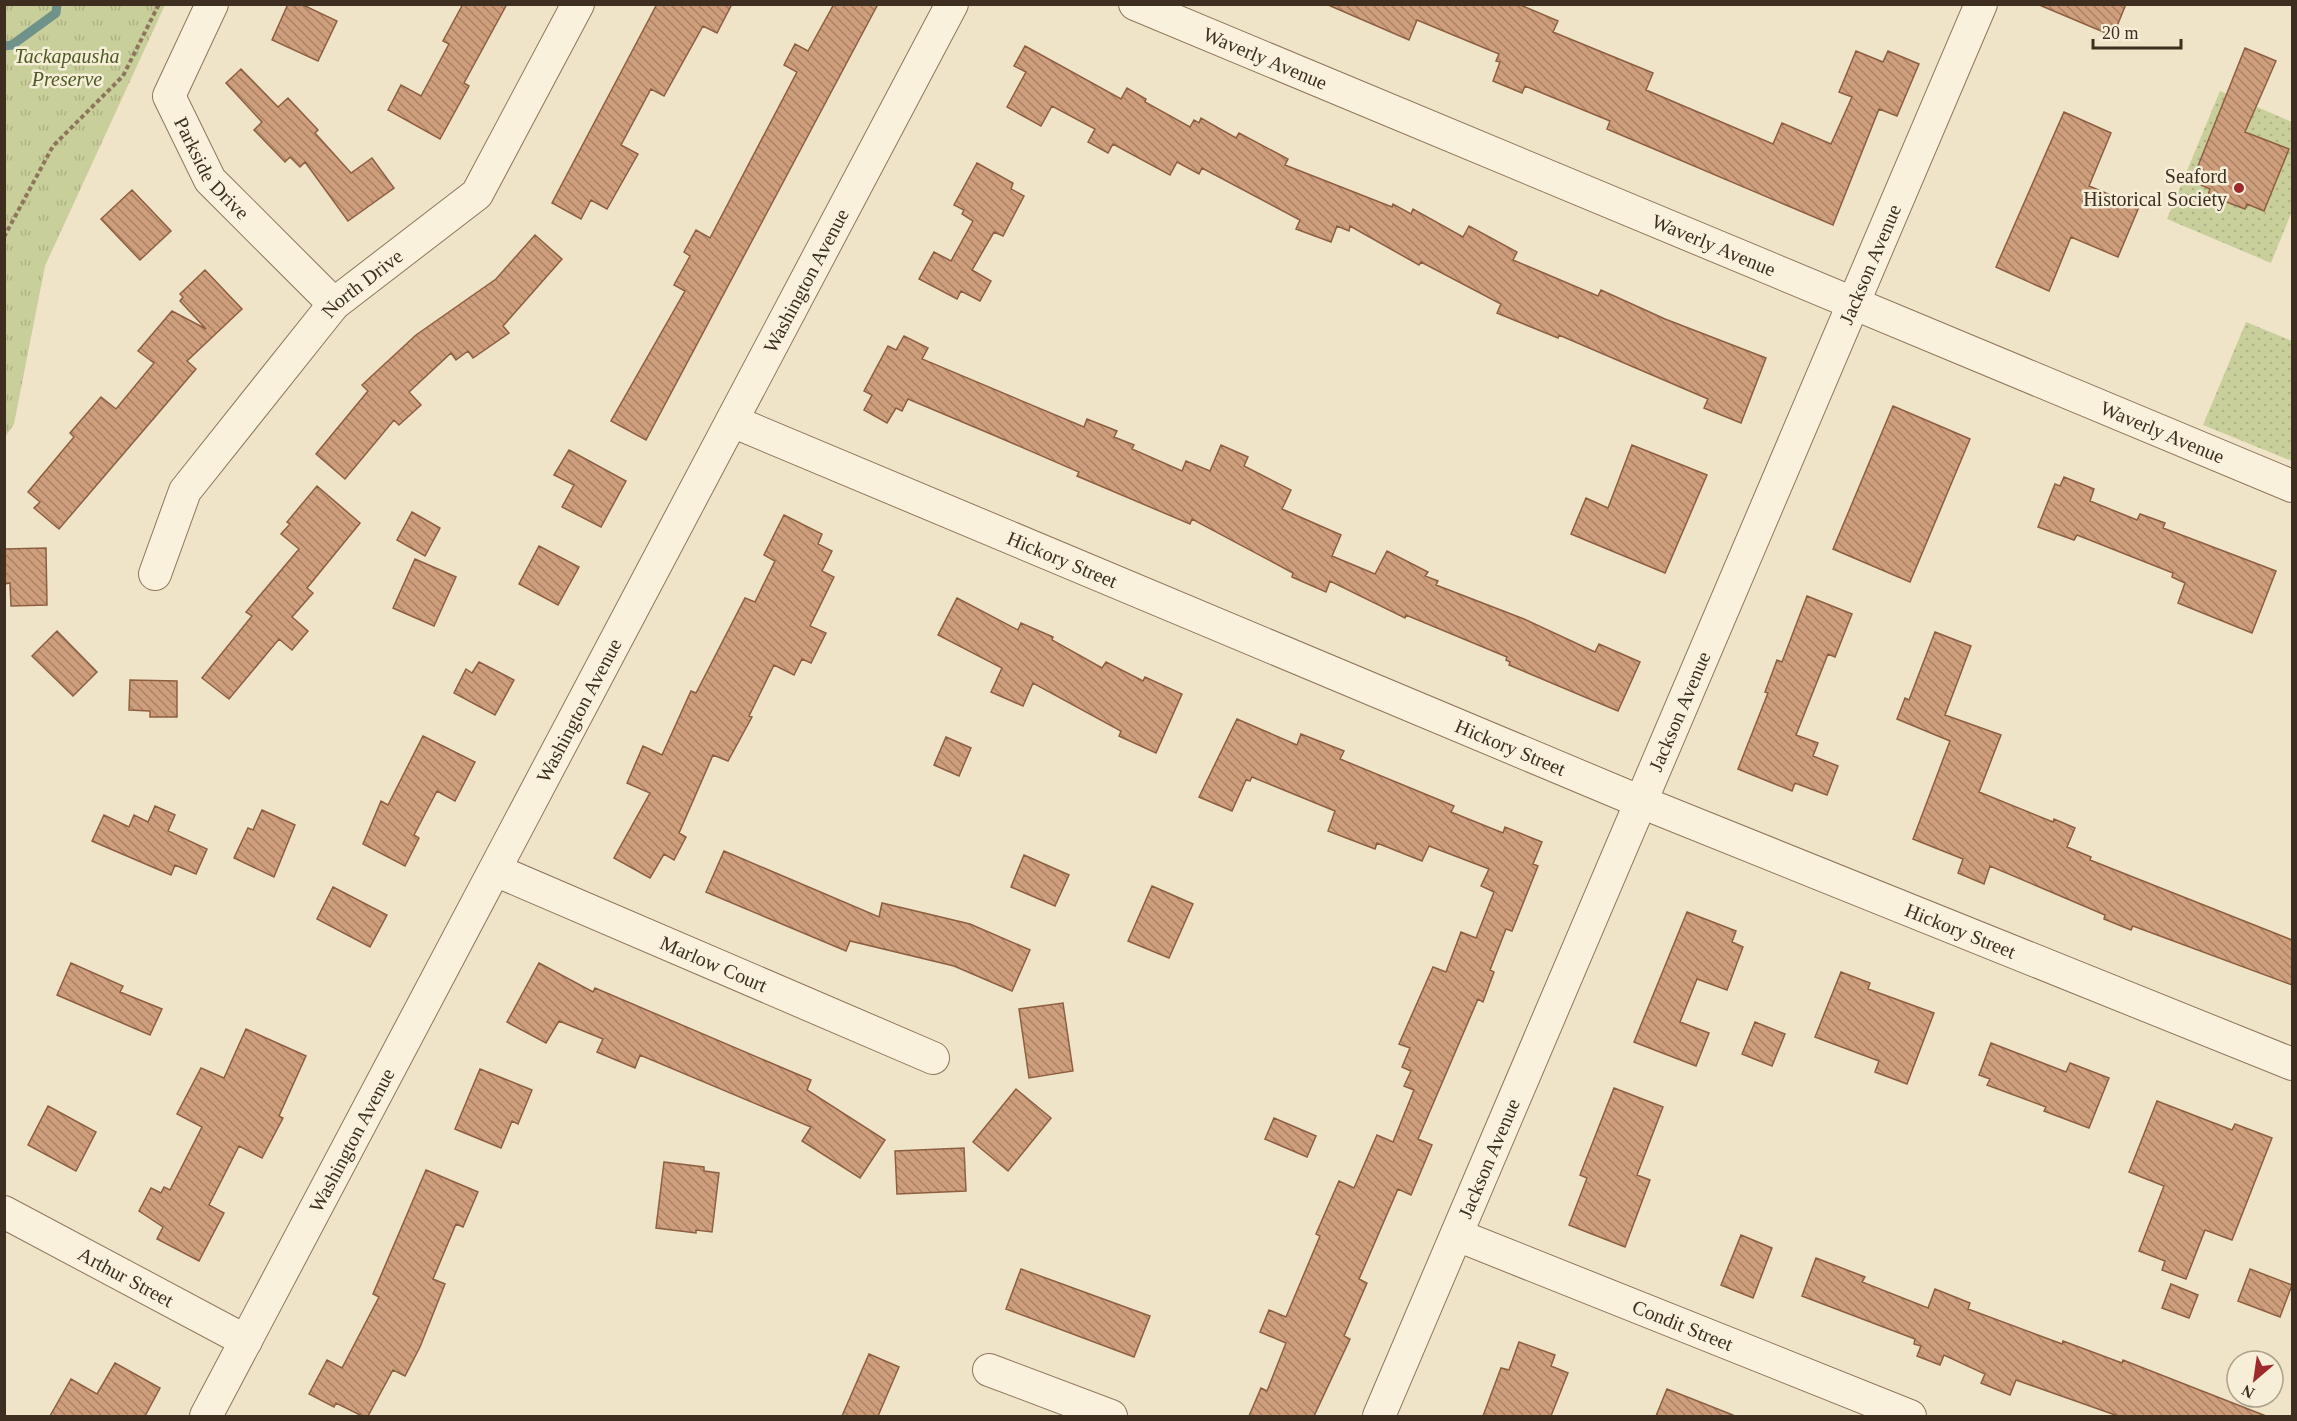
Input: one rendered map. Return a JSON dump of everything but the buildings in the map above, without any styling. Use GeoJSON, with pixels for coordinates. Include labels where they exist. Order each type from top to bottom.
{"type":"FeatureCollection","features":[{"type":"Feature","properties":{"kind":"street","name":"Parkside Drive"},"geometry":{"type":"LineString","coordinates":[[212,4],[169,96],[210,180],[334,304]]}},
{"type":"Feature","properties":{"kind":"street","name":"North Drive"},"geometry":{"type":"LineString","coordinates":[[155,574],[185,491],[334,304],[477,194],[578,4]]}},
{"type":"Feature","properties":{"kind":"street","name":"Washington Avenue"},"geometry":{"type":"LineString","coordinates":[[206,1416],[952,4]]}},
{"type":"Feature","properties":{"kind":"street","name":"Waverly Avenue"},"geometry":{"type":"LineString","coordinates":[[1135,4],[1853,306],[2292,486]]}},
{"type":"Feature","properties":{"kind":"street","name":"Jackson Avenue"},"geometry":{"type":"LineString","coordinates":[[1379,1416],[1982,4]]}},
{"type":"Feature","properties":{"kind":"street","name":"Hickory Street"},"geometry":{"type":"LineString","coordinates":[[732,421],[1641,802],[2292,1064]]}},
{"type":"Feature","properties":{"kind":"street","name":"Marlow Court"},"geometry":{"type":"LineString","coordinates":[[495,870],[933,1058]]}},
{"type":"Feature","properties":{"kind":"street","name":"Arthur Street"},"geometry":{"type":"LineString","coordinates":[[4,1212],[246,1341]]}},
{"type":"Feature","properties":{"kind":"street","name":"Condit Street"},"geometry":{"type":"LineString","coordinates":[[1456,1235],[1910,1416]]}},
{"type":"Feature","properties":{"kind":"street"},"geometry":{"type":"LineString","coordinates":[[989,1370],[1111,1416]]}},
{"type":"Feature","properties":{"kind":"path"},"geometry":{"type":"LineString","coordinates":[[4,237],[53,146],[123,76],[159,4]]}},
{"type":"Feature","properties":{"kind":"green space","name":"Tackapausha Preserve"},"geometry":{"type":"Polygon","coordinates":[[[5,4],[165,5],[45,266],[14,424],[5,437],[5,4]]]}},
{"type":"Feature","properties":{"kind":"green space"},"geometry":{"type":"Polygon","coordinates":[[[2220,91],[2292,122],[2292,211],[2271,263],[2167,219],[2220,91]]]}},
{"type":"Feature","properties":{"kind":"green space"},"geometry":{"type":"Polygon","coordinates":[[[2246,322],[2292,341],[2292,461],[2203,425],[2246,322]]]}},
{"type":"Feature","properties":{"kind":"waterway"},"geometry":{"type":"LineString","coordinates":[[4,46],[12,45],[56,13],[57,4]]}},
{"type":"Feature","properties":{"kind":"place","name":"Seaford Historical Society"},"geometry":{"type":"Point","coordinates":[2239,188]}}]}
